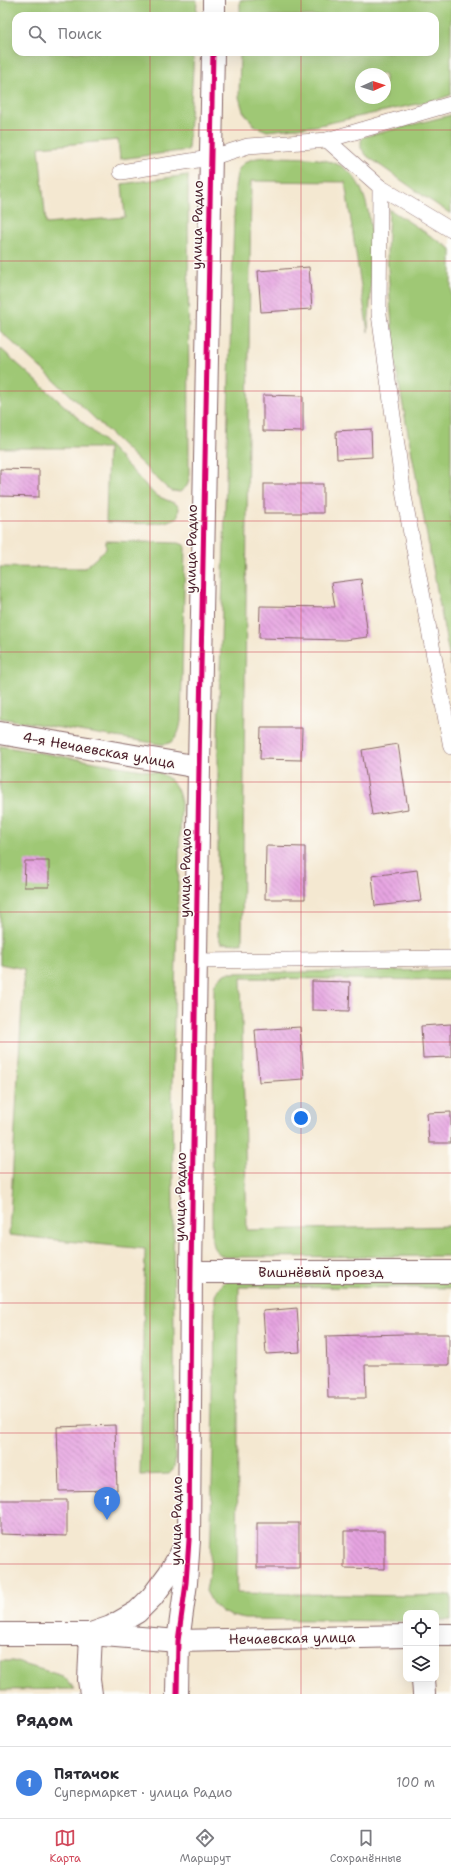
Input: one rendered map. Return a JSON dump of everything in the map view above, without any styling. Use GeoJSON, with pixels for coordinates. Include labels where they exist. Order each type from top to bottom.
{"type":"FeatureCollection","features":[{"type":"Feature","properties":{"kind":"street"},"geometry":{"type":"LineString","coordinates":[[214,0],[214,12]]}},
{"type":"Feature","properties":{"kind":"street","name":"улица Радио"},"geometry":{"type":"LineString","coordinates":[[177,1694],[178,1640],[186,1583],[189,1540],[191,1272],[199,767],[213,56]]}},
{"type":"Feature","properties":{"kind":"street","name":"4-я Нечаевская улица"},"geometry":{"type":"LineString","coordinates":[[0,733],[199,767]]}},
{"type":"Feature","properties":{"kind":"street","name":"Вишнёвый проезд"},"geometry":{"type":"LineString","coordinates":[[191,1272],[451,1272]]}},
{"type":"Feature","properties":{"kind":"street"},"geometry":{"type":"LineString","coordinates":[[0,1634],[91,1634],[111,1627],[137,1612],[152,1597],[169,1574],[189,1540]]}},
{"type":"Feature","properties":{"kind":"street"},"geometry":{"type":"LineString","coordinates":[[91,1634],[89,1680],[91,1694]]}},
{"type":"Feature","properties":{"kind":"street","name":"Нечаевская улица"},"geometry":{"type":"LineString","coordinates":[[91,1634],[178,1640],[403,1636]]}},
{"type":"Feature","properties":{"kind":"street"},"geometry":{"type":"LineString","coordinates":[[439,1636],[451,1636]]}},
{"type":"Feature","properties":{"kind":"street"},"geometry":{"type":"LineString","coordinates":[[423,1682],[424,1694]]}},
{"type":"Feature","properties":{"kind":"lane"},"geometry":{"type":"LineString","coordinates":[[121,172],[210,158],[248,146],[326,140],[451,104]]}},
{"type":"Feature","properties":{"kind":"lane"},"geometry":{"type":"LineString","coordinates":[[326,140],[380,188],[451,230]]}},
{"type":"Feature","properties":{"kind":"lane"},"geometry":{"type":"LineString","coordinates":[[380,188],[379,314],[404,496],[451,747]]}},
{"type":"Feature","properties":{"kind":"lane"},"geometry":{"type":"LineString","coordinates":[[196,961],[451,958]]}},
{"type":"Feature","properties":{"kind":"green space"},"geometry":{"type":"Polygon","coordinates":[[[0,0],[197,0],[196,12],[12,12],[12,56],[194,56],[188,150],[120,159],[118,140],[39,147],[46,224],[125,217],[122,184],[188,175],[189,479],[187,486],[180,492],[172,491],[167,488],[65,390],[0,331],[0,0]]]}},
{"type":"Feature","properties":{"kind":"green space"},"geometry":{"type":"Polygon","coordinates":[[[240,0],[451,0],[451,95],[436,100],[315,126],[267,131],[255,126],[243,111],[239,97],[240,56],[439,56],[439,12],[240,12],[240,0]]]}},
{"type":"Feature","properties":{"kind":"green space"},"geometry":{"type":"Polygon","coordinates":[[[451,115],[451,214],[367,156],[361,148],[361,141],[363,137],[451,115]]]}},
{"type":"Feature","properties":{"kind":"green space"},"geometry":{"type":"Polygon","coordinates":[[[255,158],[310,158],[334,163],[341,166],[355,179],[364,196],[369,218],[372,242],[371,291],[368,332],[345,182],[251,181],[242,944],[221,943],[218,936],[218,738],[235,186],[238,171],[245,162],[255,158]]]}},
{"type":"Feature","properties":{"kind":"green space"},"geometry":{"type":"Polygon","coordinates":[[[389,209],[451,249],[451,666],[394,357],[387,254],[389,209]]]}},
{"type":"Feature","properties":{"kind":"green space"},"geometry":{"type":"Polygon","coordinates":[[[0,348],[109,446],[155,495],[176,504],[179,507],[178,517],[161,522],[143,524],[106,522],[108,448],[0,448],[0,348]]]}},
{"type":"Feature","properties":{"kind":"green space"},"geometry":{"type":"Polygon","coordinates":[[[106,541],[179,543],[185,547],[181,721],[177,735],[169,743],[159,744],[0,718],[0,567],[85,568],[106,549],[106,541]]]}},
{"type":"Feature","properties":{"kind":"green space"},"geometry":{"type":"Polygon","coordinates":[[[0,746],[160,773],[175,785],[180,798],[172,1084],[175,1463],[173,1470],[169,1474],[140,1475],[145,1249],[9,1235],[24,969],[0,964],[0,746]]]}},
{"type":"Feature","properties":{"kind":"green space"},"geometry":{"type":"Polygon","coordinates":[[[451,970],[451,980],[241,978],[247,1230],[451,1226],[451,1256],[224,1257],[219,1254],[214,1248],[212,1238],[214,986],[218,979],[228,973],[451,970]]]}},
{"type":"Feature","properties":{"kind":"green space"},"geometry":{"type":"Polygon","coordinates":[[[451,1274],[451,1288],[239,1287],[237,1593],[411,1596],[451,1595],[451,1620],[439,1620],[439,1610],[403,1610],[403,1621],[245,1619],[231,1616],[222,1612],[213,1604],[206,1591],[210,1568],[215,1296],[218,1289],[227,1280],[451,1274]]]}},
{"type":"Feature","properties":{"kind":"green space"},"geometry":{"type":"Polygon","coordinates":[[[0,1661],[13,1661],[63,1676],[75,1689],[0,1690],[0,1661]]]}},
{"type":"Feature","properties":{"kind":"building"},"geometry":{"type":"Polygon","coordinates":[[[309,267],[312,309],[261,312],[258,271],[309,267]]]}},
{"type":"Feature","properties":{"kind":"building"},"geometry":{"type":"Polygon","coordinates":[[[263,395],[303,396],[303,432],[263,431],[263,395]]]}},
{"type":"Feature","properties":{"kind":"building"},"geometry":{"type":"Polygon","coordinates":[[[371,429],[372,457],[337,459],[336,431],[371,429]]]}},
{"type":"Feature","properties":{"kind":"building"},"geometry":{"type":"Polygon","coordinates":[[[0,469],[39,470],[39,497],[0,496],[0,469]]]}},
{"type":"Feature","properties":{"kind":"building"},"geometry":{"type":"Polygon","coordinates":[[[264,484],[323,484],[323,513],[264,513],[264,484]]]}},
{"type":"Feature","properties":{"kind":"building"},"geometry":{"type":"Polygon","coordinates":[[[361,579],[368,637],[344,640],[259,638],[260,606],[335,607],[331,583],[361,579]]]}},
{"type":"Feature","properties":{"kind":"building"},"geometry":{"type":"Polygon","coordinates":[[[261,728],[302,728],[301,760],[260,759],[261,728]]]}},
{"type":"Feature","properties":{"kind":"building"},"geometry":{"type":"Polygon","coordinates":[[[398,744],[408,809],[372,815],[362,750],[398,744]]]}},
{"type":"Feature","properties":{"kind":"building"},"geometry":{"type":"Polygon","coordinates":[[[266,846],[305,847],[305,899],[265,899],[266,846]]]}},
{"type":"Feature","properties":{"kind":"building"},"geometry":{"type":"Polygon","coordinates":[[[25,861],[49,861],[49,887],[24,887],[25,861]]]}},
{"type":"Feature","properties":{"kind":"building"},"geometry":{"type":"Polygon","coordinates":[[[417,870],[421,901],[375,906],[372,876],[417,870]]]}},
{"type":"Feature","properties":{"kind":"building"},"geometry":{"type":"Polygon","coordinates":[[[312,981],[350,982],[349,1011],[312,1010],[312,981]]]}},
{"type":"Feature","properties":{"kind":"building"},"geometry":{"type":"Polygon","coordinates":[[[451,1024],[451,1057],[423,1058],[421,1026],[451,1024]]]}},
{"type":"Feature","properties":{"kind":"building"},"geometry":{"type":"Polygon","coordinates":[[[300,1027],[304,1079],[259,1082],[255,1030],[300,1027]]]}},
{"type":"Feature","properties":{"kind":"building"},"geometry":{"type":"Polygon","coordinates":[[[451,1112],[451,1143],[429,1143],[427,1113],[451,1112]]]}},
{"type":"Feature","properties":{"kind":"building"},"geometry":{"type":"Polygon","coordinates":[[[297,1308],[300,1352],[266,1354],[263,1311],[297,1308]]]}},
{"type":"Feature","properties":{"kind":"building"},"geometry":{"type":"Polygon","coordinates":[[[449,1334],[449,1365],[365,1365],[366,1398],[328,1398],[326,1336],[449,1334]]]}},
{"type":"Feature","properties":{"kind":"building"},"geometry":{"type":"Polygon","coordinates":[[[115,1425],[117,1490],[59,1491],[57,1427],[115,1425]]]}},
{"type":"Feature","properties":{"kind":"building"},"geometry":{"type":"Polygon","coordinates":[[[0,1500],[67,1500],[67,1536],[0,1534],[0,1500]]]}},
{"type":"Feature","properties":{"kind":"building"},"geometry":{"type":"Polygon","coordinates":[[[257,1523],[299,1523],[299,1568],[257,1568],[257,1523]]]}},
{"type":"Feature","properties":{"kind":"building"},"geometry":{"type":"Polygon","coordinates":[[[344,1531],[385,1531],[385,1569],[344,1568],[344,1531]]]}},
{"type":"Feature","properties":{"kind":"cycle path"},"geometry":{"type":"LineString","coordinates":[[177,1694],[178,1641],[186,1583],[189,1540],[191,1272],[199,767],[213,56]]}},
{"type":"Feature","properties":{"kind":"place","name":"Пятачок"},"geometry":{"type":"Point","coordinates":[107,1520]}}]}
